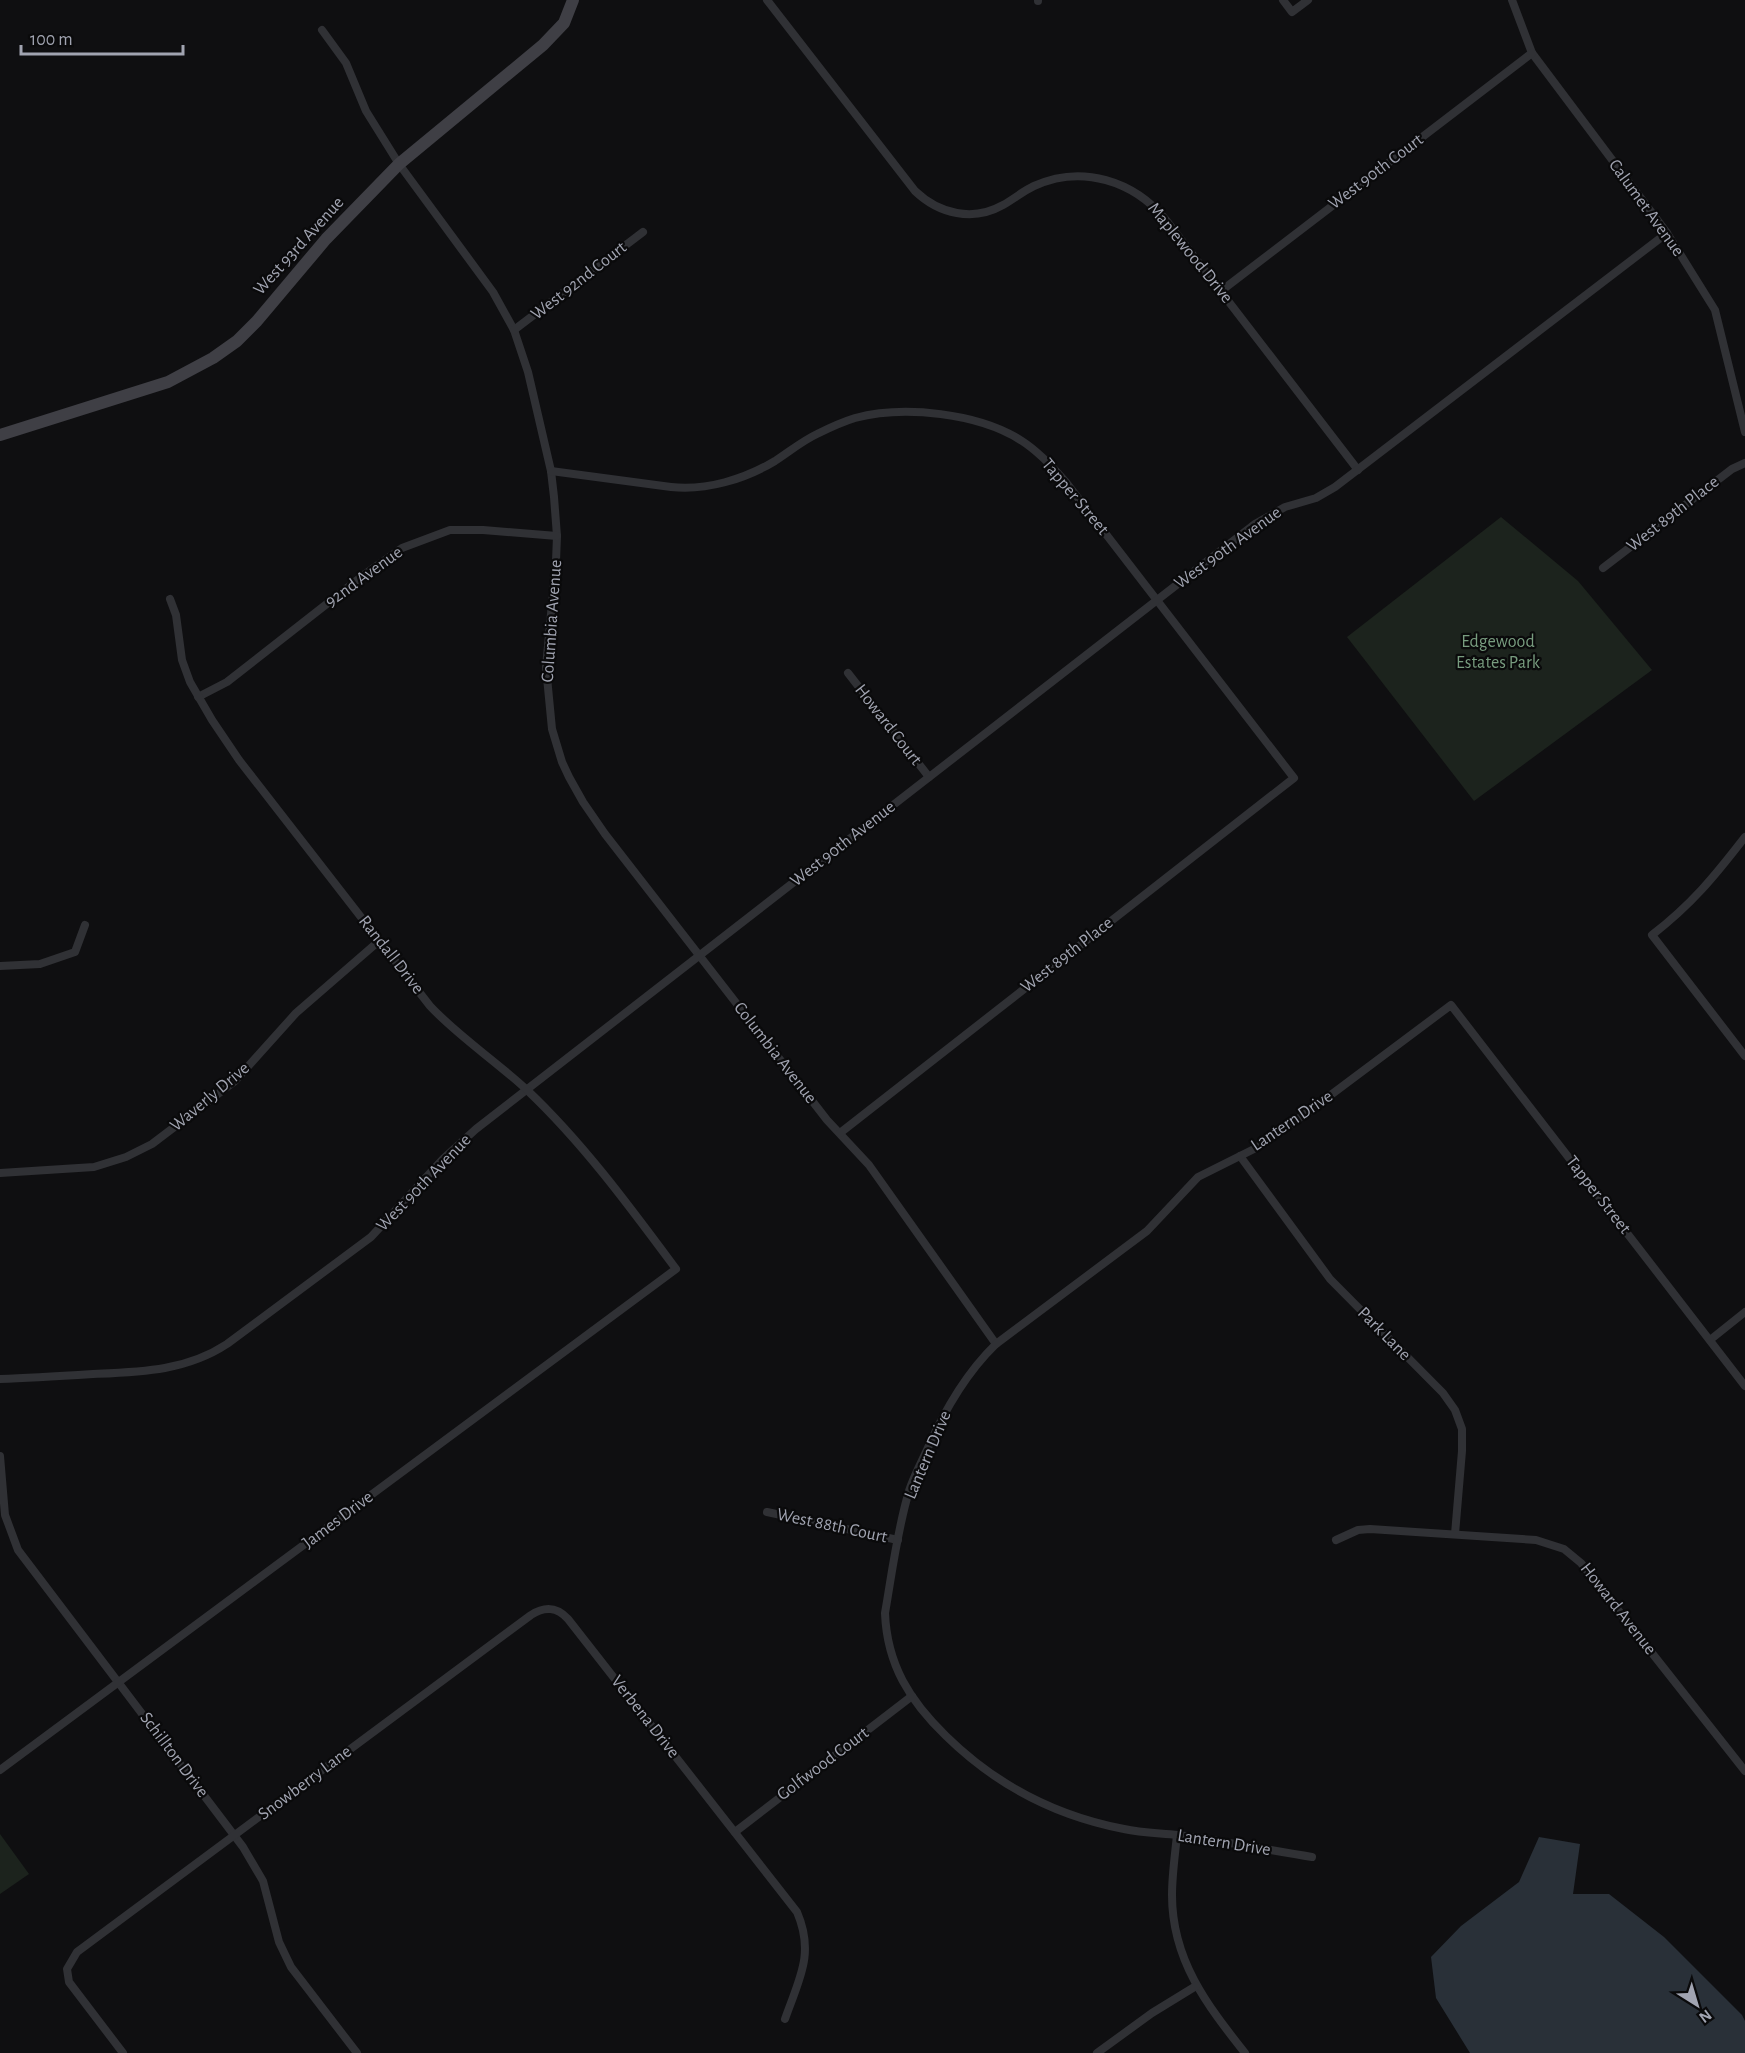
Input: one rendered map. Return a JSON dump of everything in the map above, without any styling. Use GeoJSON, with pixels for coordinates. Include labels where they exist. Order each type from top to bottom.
{"type":"FeatureCollection","features":[{"type":"Feature","properties":{"kind":"street","name":"West 93rd Avenue"},"geometry":{"type":"LineString","coordinates":[[0,435],[168,382],[213,358],[237,341],[257,321],[326,239],[399,164],[543,45],[564,23],[573,0]]}},
{"type":"Feature","properties":{"kind":"street"},"geometry":{"type":"LineString","coordinates":[[1283,0],[1292,12],[1308,0]]}},
{"type":"Feature","properties":{"kind":"street","name":"Calumet Avenue"},"geometry":{"type":"LineString","coordinates":[[1512,0],[1532,53],[1667,233],[1715,310],[1745,432]]}},
{"type":"Feature","properties":{"kind":"street","name":"Maplewood Drive"},"geometry":{"type":"LineString","coordinates":[[772,2],[909,183],[930,204],[957,213],[978,214],[997,208],[1032,187],[1051,180],[1082,176],[1111,181],[1135,192],[1152,204],[1358,470]]}},
{"type":"Feature","properties":{"kind":"street","name":"Columbia Avenue"},"geometry":{"type":"LineString","coordinates":[[322,30],[346,63],[366,111],[399,164],[493,292],[514,330],[528,372],[551,471],[556,536],[546,667],[552,729],[569,777],[594,819],[699,956],[827,1120],[869,1165],[996,1344]]}},
{"type":"Feature","properties":{"kind":"street","name":"West 90th Court"},"geometry":{"type":"LineString","coordinates":[[1221,291],[1532,53]]}},
{"type":"Feature","properties":{"kind":"street","name":"West 92nd Court"},"geometry":{"type":"LineString","coordinates":[[514,330],[643,232]]}},
{"type":"Feature","properties":{"kind":"street","name":"West 90th Avenue"},"geometry":{"type":"LineString","coordinates":[[0,1379],[155,1371],[190,1363],[216,1351],[361,1246],[453,1149],[1158,599],[1264,518],[1285,507],[1326,493],[1358,470],[1667,233]]}},
{"type":"Feature","properties":{"kind":"street","name":"Tapper Street"},"geometry":{"type":"LineString","coordinates":[[551,471],[690,488],[748,474],[777,460],[815,435],[855,418],[901,412],[949,415],[974,420],[1013,436],[1045,459],[1065,481],[1294,778]]}},
{"type":"Feature","properties":{"kind":"street","name":"West 89th Place"},"geometry":{"type":"LineString","coordinates":[[1603,568],[1732,469],[1745,463]]}},
{"type":"Feature","properties":{"kind":"street","name":"92nd Avenue"},"geometry":{"type":"LineString","coordinates":[[198,697],[227,682],[365,574],[402,548],[450,530],[483,530],[556,536]]}},
{"type":"Feature","properties":{"kind":"street","name":"Randall Drive"},"geometry":{"type":"LineString","coordinates":[[170,599],[176,615],[182,660],[190,682],[239,760],[437,1013],[527,1090],[582,1148],[676,1269]]}},
{"type":"Feature","properties":{"kind":"street","name":"Howard Court"},"geometry":{"type":"LineString","coordinates":[[848,673],[929,777]]}},
{"type":"Feature","properties":{"kind":"street","name":"West 89th Place"},"geometry":{"type":"LineString","coordinates":[[840,1133],[1294,778]]}},
{"type":"Feature","properties":{"kind":"street"},"geometry":{"type":"LineString","coordinates":[[1745,837],[1699,894],[1652,935],[1745,1056]]}},
{"type":"Feature","properties":{"kind":"street"},"geometry":{"type":"LineString","coordinates":[[0,966],[40,964],[75,952],[85,925]]}},
{"type":"Feature","properties":{"kind":"street","name":"Waverly Drive"},"geometry":{"type":"LineString","coordinates":[[0,1173],[94,1167],[126,1157],[152,1144],[235,1081],[296,1013],[379,941]]}},
{"type":"Feature","properties":{"kind":"street","name":"Tapper Street"},"geometry":{"type":"LineString","coordinates":[[1451,1005],[1745,1386]]}},
{"type":"Feature","properties":{"kind":"street","name":"Lantern Drive"},"geometry":{"type":"LineString","coordinates":[[1312,1857],[1177,1835],[1125,1830],[1081,1818],[1015,1789],[987,1772],[963,1752],[936,1726],[912,1696],[896,1668],[885,1623],[885,1613],[898,1540],[912,1483],[932,1437],[975,1366],[996,1344],[1147,1231],[1198,1177],[1256,1148],[1451,1005]]}},
{"type":"Feature","properties":{"kind":"street","name":"Park Lane"},"geometry":{"type":"LineString","coordinates":[[1240,1156],[1330,1279],[1443,1394],[1455,1410],[1460,1419],[1462,1439],[1455,1534]]}},
{"type":"Feature","properties":{"kind":"street","name":"James Drive"},"geometry":{"type":"LineString","coordinates":[[0,1770],[676,1269]]}},
{"type":"Feature","properties":{"kind":"street"},"geometry":{"type":"LineString","coordinates":[[1710,1340],[1745,1312]]}},
{"type":"Feature","properties":{"kind":"street","name":"Schillton Drive"},"geometry":{"type":"LineString","coordinates":[[0,1456],[5,1515],[18,1550],[251,1858],[263,1881],[279,1942],[291,1967],[357,2053]]}},
{"type":"Feature","properties":{"kind":"street","name":"West 88th Court"},"geometry":{"type":"LineString","coordinates":[[767,1512],[898,1540]]}},
{"type":"Feature","properties":{"kind":"street","name":"Howard Avenue"},"geometry":{"type":"LineString","coordinates":[[1336,1540],[1358,1530],[1370,1529],[1542,1541],[1564,1549],[1576,1557],[1745,1771]]}},
{"type":"Feature","properties":{"kind":"street","name":"Verbena Drive"},"geometry":{"type":"LineString","coordinates":[[550,1608],[564,1614],[792,1904],[806,1941],[804,1968],[785,2019]]}},
{"type":"Feature","properties":{"kind":"street","name":"Snowberry Lane"},"geometry":{"type":"LineString","coordinates":[[123,2053],[69,1982],[67,1969],[77,1952],[531,1615],[550,1608]]}},
{"type":"Feature","properties":{"kind":"street","name":"Golfwood Court"},"geometry":{"type":"LineString","coordinates":[[735,1832],[912,1696]]}},
{"type":"Feature","properties":{"kind":"street"},"geometry":{"type":"LineString","coordinates":[[1177,1835],[1172,1896],[1179,1944],[1196,1986],[1245,2053]]}},
{"type":"Feature","properties":{"kind":"street"},"geometry":{"type":"LineString","coordinates":[[1097,2053],[1152,2013],[1196,1986]]}},
{"type":"Feature","properties":{"kind":"green space","name":"Edgewood Estates Park"},"geometry":{"type":"Polygon","coordinates":[[[1501,517],[1578,581],[1652,670],[1474,801],[1347,637],[1501,517]]]}},
{"type":"Feature","properties":{"kind":"green space"},"geometry":{"type":"Polygon","coordinates":[[[0,1834],[29,1874],[0,1894],[0,1834]]]}},
{"type":"Feature","properties":{"kind":"shaded area"},"geometry":{"type":"Polygon","coordinates":[[[1539,1837],[1580,1844],[1573,1894],[1609,1894],[1664,1937],[1742,2015],[1745,2021],[1745,2053],[1470,2053],[1436,1998],[1431,1957],[1461,1926],[1519,1882],[1539,1837]]]}}]}
